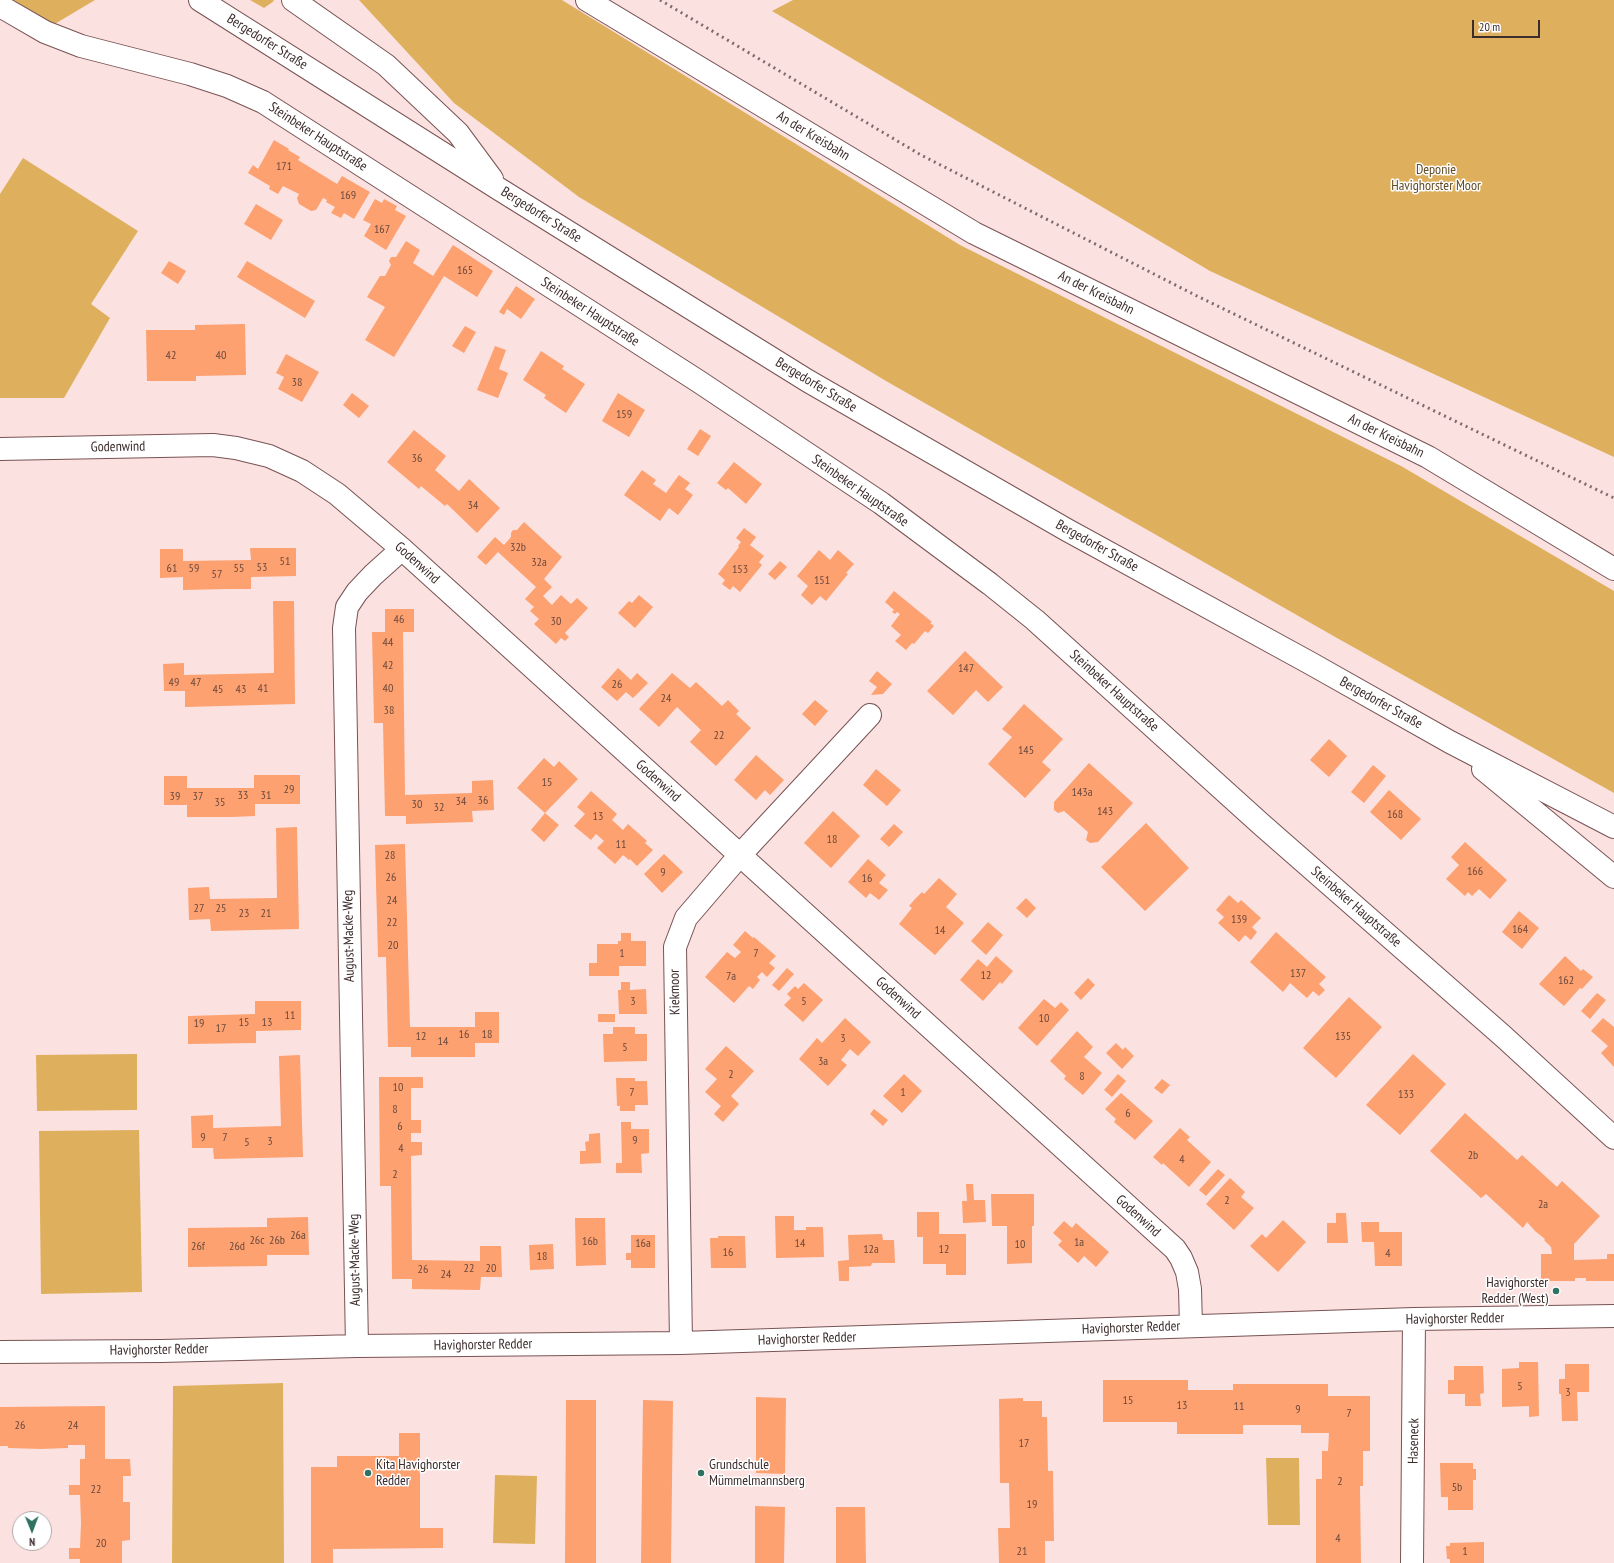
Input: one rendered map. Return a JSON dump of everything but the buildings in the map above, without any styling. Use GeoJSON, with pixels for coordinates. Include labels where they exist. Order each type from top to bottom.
{"type":"FeatureCollection","features":[{"type":"Feature","properties":{"kind":"street","name":"Bergedorfer Straße"},"geometry":{"type":"LineString","coordinates":[[200,0],[499,189],[814,385],[1067,530],[1310,663],[1450,742],[1614,827]]}},
{"type":"Feature","properties":{"kind":"street"},"geometry":{"type":"LineString","coordinates":[[293,0],[386,65],[458,133],[499,189]]}},
{"type":"Feature","properties":{"kind":"street","name":"An der Kreisbahn"},"geometry":{"type":"LineString","coordinates":[[586,0],[974,233],[1428,457],[1614,569]]}},
{"type":"Feature","properties":{"kind":"street","name":"Steinbeker Hauptstraße"},"geometry":{"type":"LineString","coordinates":[[0,6],[45,32],[81,46],[190,74],[226,86],[263,102],[691,377],[881,503],[1035,620],[1262,825],[1498,1032],[1614,1138]]}},
{"type":"Feature","properties":{"kind":"street","name":"Godenwind"},"geometry":{"type":"LineString","coordinates":[[0,449],[213,445],[236,448],[269,456],[302,471],[337,494],[402,549],[1175,1249],[1187,1272],[1190,1289],[1190,1326]]}},
{"type":"Feature","properties":{"kind":"street","name":"August-Macke-Weg"},"geometry":{"type":"LineString","coordinates":[[357,1346],[344,628],[347,607],[357,592],[373,574],[402,549]]}},
{"type":"Feature","properties":{"kind":"street","name":"Kiekmoor"},"geometry":{"type":"LineString","coordinates":[[681,1343],[675,947],[686,918],[740,855],[870,715]]}},
{"type":"Feature","properties":{"kind":"street","name":"Bergedorfer Straße"},"geometry":{"type":"LineString","coordinates":[[1450,742],[1614,877]]}},
{"type":"Feature","properties":{"kind":"street","name":"Havighorster Redder"},"geometry":{"type":"LineString","coordinates":[[0,1352],[162,1351],[357,1346],[681,1343],[1190,1326],[1614,1316]]}},
{"type":"Feature","properties":{"kind":"street","name":"Haseneck"},"geometry":{"type":"LineString","coordinates":[[1412,1563],[1414,1320]]}},
{"type":"Feature","properties":{"kind":"green space"},"geometry":{"type":"Polygon","coordinates":[[[13,0],[95,0],[53,25],[13,0]]]}},
{"type":"Feature","properties":{"kind":"green space"},"geometry":{"type":"Polygon","coordinates":[[[250,0],[273,0],[274,1],[264,8],[250,0]]]}},
{"type":"Feature","properties":{"kind":"green space"},"geometry":{"type":"Polygon","coordinates":[[[359,0],[562,0],[960,245],[1401,466],[1614,591],[1614,793],[1337,638],[886,381],[579,197],[454,103],[359,0]]]}},
{"type":"Feature","properties":{"kind":"green space","name":"Deponie Havighorster Moor"},"geometry":{"type":"Polygon","coordinates":[[[793,0],[1614,0],[1614,457],[1210,271],[772,11],[793,0]]]}},
{"type":"Feature","properties":{"kind":"green space"},"geometry":{"type":"Polygon","coordinates":[[[23,158],[138,231],[91,304],[110,318],[64,398],[0,398],[0,194],[23,158]]]}},
{"type":"Feature","properties":{"kind":"green space"},"geometry":{"type":"Polygon","coordinates":[[[137,1054],[137,1110],[37,1111],[36,1055],[137,1054]]]}},
{"type":"Feature","properties":{"kind":"green space"},"geometry":{"type":"Polygon","coordinates":[[[139,1130],[142,1292],[41,1294],[39,1131],[139,1130]]]}},
{"type":"Feature","properties":{"kind":"green space"},"geometry":{"type":"Polygon","coordinates":[[[283,1383],[284,1563],[172,1563],[173,1386],[283,1383]]]}},
{"type":"Feature","properties":{"kind":"green space"},"geometry":{"type":"Polygon","coordinates":[[[1266,1458],[1299,1458],[1300,1525],[1268,1525],[1266,1458]]]}},
{"type":"Feature","properties":{"kind":"green space"},"geometry":{"type":"Polygon","coordinates":[[[495,1475],[537,1476],[535,1544],[493,1543],[495,1475]]]}},
{"type":"Feature","properties":{"kind":"railway"},"geometry":{"type":"LineString","coordinates":[[660,0],[921,155],[1197,296],[1614,498]]}},
{"type":"Feature","properties":{"kind":"place","name":"Havighorster Redder (West)"},"geometry":{"type":"Point","coordinates":[1556,1291]}},
{"type":"Feature","properties":{"kind":"place","name":"Kita Havighorster Redder"},"geometry":{"type":"Point","coordinates":[368,1473]}},
{"type":"Feature","properties":{"kind":"place","name":"Grundschule Mümmelmannsberg"},"geometry":{"type":"Point","coordinates":[701,1473]}}]}
